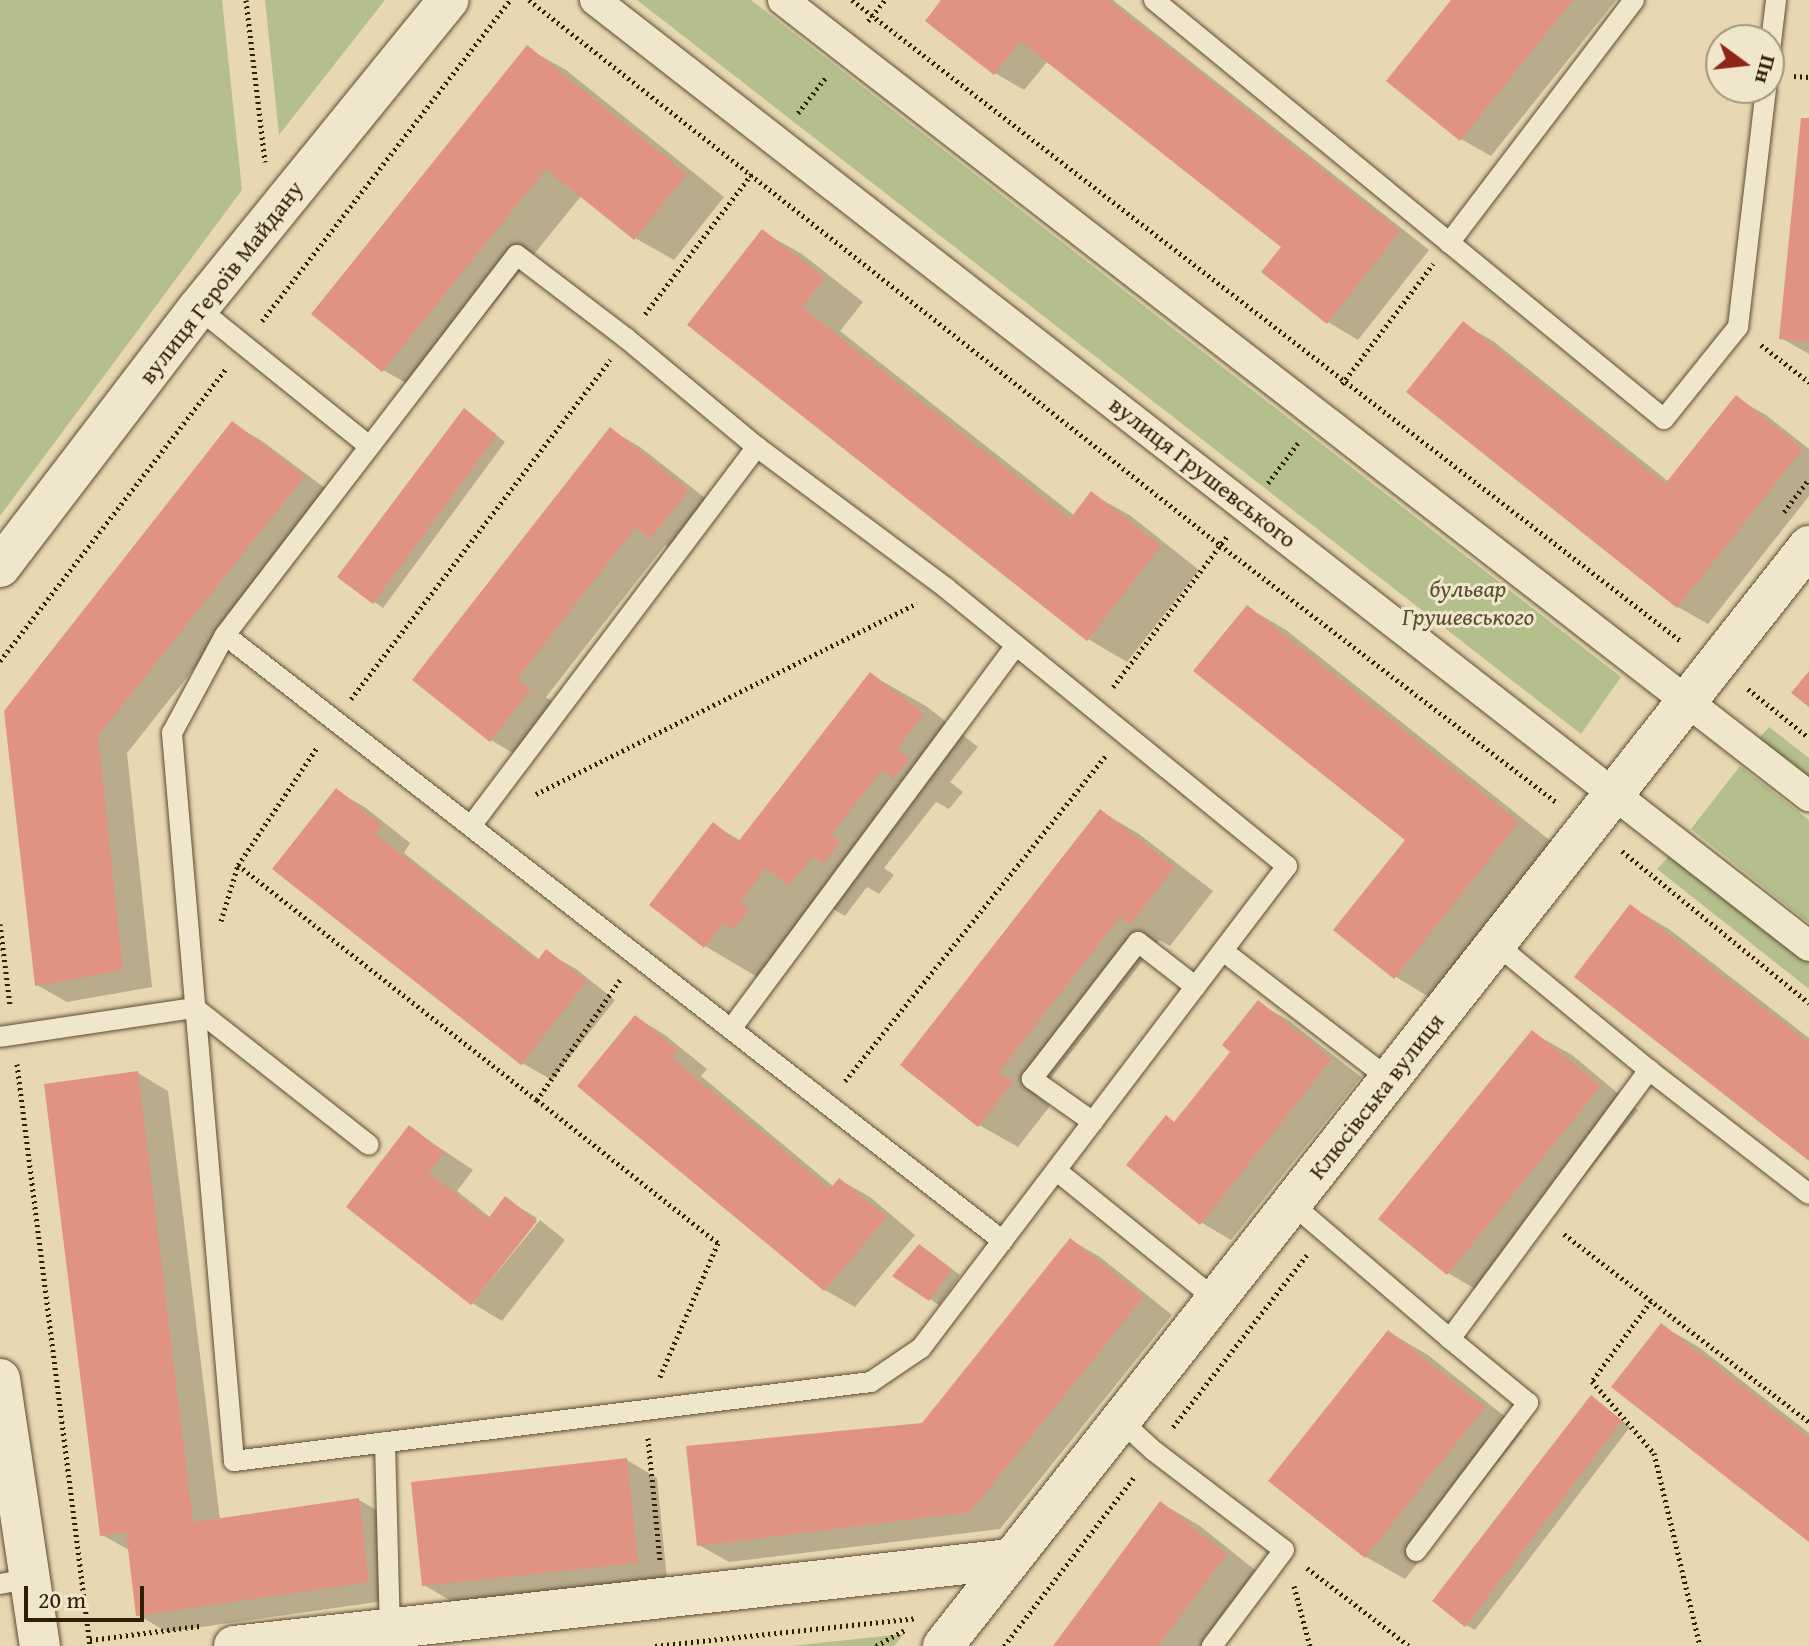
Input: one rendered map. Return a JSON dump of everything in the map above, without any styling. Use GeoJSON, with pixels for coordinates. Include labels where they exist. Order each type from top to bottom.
{"type":"FeatureCollection","features":[{"type":"Feature","properties":{"kind":"street","name":"вулиця Героїв Майдану"},"geometry":{"type":"LineString","coordinates":[[0,567],[198,308],[448,0]]}},
{"type":"Feature","properties":{"kind":"street","name":"вулиця Грушевського"},"geometry":{"type":"LineString","coordinates":[[595,0],[1809,946]]}},
{"type":"Feature","properties":{"kind":"street"},"geometry":{"type":"LineString","coordinates":[[783,0],[1809,796]]}},
{"type":"Feature","properties":{"kind":"street","name":"Клюсівська вулиця"},"geometry":{"type":"LineString","coordinates":[[943,1646],[1687,700],[1806,556]]}},
{"type":"Feature","properties":{"kind":"street"},"geometry":{"type":"LineString","coordinates":[[0,1379],[15,1582],[40,1646]]}},
{"type":"Feature","properties":{"kind":"street"},"geometry":{"type":"LineString","coordinates":[[234,1646],[1010,1559]]}},
{"type":"Feature","properties":{"kind":"lane"},"geometry":{"type":"LineString","coordinates":[[1154,0],[1664,419],[1738,327],[1764,104]]}},
{"type":"Feature","properties":{"kind":"lane"},"geometry":{"type":"LineString","coordinates":[[1449,243],[1634,0]]}},
{"type":"Feature","properties":{"kind":"lane"},"geometry":{"type":"LineString","coordinates":[[1773,24],[1776,0]]}},
{"type":"Feature","properties":{"kind":"lane"},"geometry":{"type":"LineString","coordinates":[[517,255],[626,338],[757,447],[946,588],[1287,866],[921,1348],[871,1382],[234,1461],[172,733],[225,635],[369,446],[517,255]]}},
{"type":"Feature","properties":{"kind":"lane"},"geometry":{"type":"LineString","coordinates":[[198,308],[369,446]]}},
{"type":"Feature","properties":{"kind":"lane"},"geometry":{"type":"LineString","coordinates":[[471,826],[757,447]]}},
{"type":"Feature","properties":{"kind":"lane"},"geometry":{"type":"LineString","coordinates":[[225,635],[1003,1241]]}},
{"type":"Feature","properties":{"kind":"lane"},"geometry":{"type":"LineString","coordinates":[[731,1029],[1016,645]]}},
{"type":"Feature","properties":{"kind":"lane"},"geometry":{"type":"LineString","coordinates":[[1093,1122],[1032,1079],[1138,942],[1196,987]]}},
{"type":"Feature","properties":{"kind":"lane"},"geometry":{"type":"LineString","coordinates":[[1496,944],[1649,1070],[1809,1194]]}},
{"type":"Feature","properties":{"kind":"lane"},"geometry":{"type":"LineString","coordinates":[[1223,951],[1389,1079]]}},
{"type":"Feature","properties":{"kind":"lane"},"geometry":{"type":"LineString","coordinates":[[7,1036],[195,1008],[369,1145]]}},
{"type":"Feature","properties":{"kind":"lane"},"geometry":{"type":"LineString","coordinates":[[1450,1339],[1649,1070]]}},
{"type":"Feature","properties":{"kind":"lane"},"geometry":{"type":"LineString","coordinates":[[1057,1171],[1215,1299]]}},
{"type":"Feature","properties":{"kind":"lane"},"geometry":{"type":"LineString","coordinates":[[1291,1203],[1528,1403],[1416,1551]]}},
{"type":"Feature","properties":{"kind":"lane"},"geometry":{"type":"LineString","coordinates":[[1120,1420],[1154,1451],[1284,1550],[1212,1646]]}},
{"type":"Feature","properties":{"kind":"lane"},"geometry":{"type":"LineString","coordinates":[[385,1442],[390,1629]]}},
{"type":"Feature","properties":{"kind":"path"},"geometry":{"type":"LineString","coordinates":[[246,0],[267,176]]}},
{"type":"Feature","properties":{"kind":"path"},"geometry":{"type":"LineString","coordinates":[[529,0],[1220,545],[1558,804]]}},
{"type":"Feature","properties":{"kind":"path"},"geometry":{"type":"LineString","coordinates":[[852,0],[1343,383],[1683,643]]}},
{"type":"Feature","properties":{"kind":"path"},"geometry":{"type":"LineString","coordinates":[[1096,710],[1449,243]]}},
{"type":"Feature","properties":{"kind":"path"},"geometry":{"type":"LineString","coordinates":[[1738,327],[1809,382]]}},
{"type":"Feature","properties":{"kind":"path"},"geometry":{"type":"LineString","coordinates":[[221,922],[238,865],[335,720],[626,338]]}},
{"type":"Feature","properties":{"kind":"path"},"geometry":{"type":"LineString","coordinates":[[527,798],[946,588]]}},
{"type":"Feature","properties":{"kind":"path"},"geometry":{"type":"LineString","coordinates":[[1748,689],[1809,738]]}},
{"type":"Feature","properties":{"kind":"path"},"geometry":{"type":"LineString","coordinates":[[827,1104],[1124,733]]}},
{"type":"Feature","properties":{"kind":"path"},"geometry":{"type":"LineString","coordinates":[[1622,851],[1809,1003]]}},
{"type":"Feature","properties":{"kind":"path"},"geometry":{"type":"LineString","coordinates":[[238,865],[718,1243],[646,1410],[663,1598]]}},
{"type":"Feature","properties":{"kind":"path"},"geometry":{"type":"LineString","coordinates":[[0,924],[7,1036],[90,1646]]}},
{"type":"Feature","properties":{"kind":"path"},"geometry":{"type":"LineString","coordinates":[[537,1100],[637,956]]}},
{"type":"Feature","properties":{"kind":"path"},"geometry":{"type":"LineString","coordinates":[[1541,1216],[1809,1422]]}},
{"type":"Feature","properties":{"kind":"path"},"geometry":{"type":"LineString","coordinates":[[1651,1301],[1592,1381],[1654,1453],[1700,1646]]}},
{"type":"Feature","properties":{"kind":"path"},"geometry":{"type":"LineString","coordinates":[[1284,1550],[1310,1646]]}},
{"type":"Feature","properties":{"kind":"path"},"geometry":{"type":"LineString","coordinates":[[1284,1550],[1409,1646]]}},
{"type":"Feature","properties":{"kind":"path"},"geometry":{"type":"LineString","coordinates":[[655,1646],[917,1617]]}},
{"type":"Feature","properties":{"kind":"green space"},"geometry":{"type":"Polygon","coordinates":[[[0,0],[222,0],[242,190],[0,516],[0,0]]]}},
{"type":"Feature","properties":{"kind":"green space"},"geometry":{"type":"Polygon","coordinates":[[[265,0],[385,0],[279,135],[265,0]]]}},
{"type":"Feature","properties":{"kind":"green space","name":"бульвар Грушевського"},"geometry":{"type":"Polygon","coordinates":[[[637,0],[751,0],[1621,677],[1581,734],[637,0]]]}},
{"type":"Feature","properties":{"kind":"green space"},"geometry":{"type":"Polygon","coordinates":[[[1769,727],[1809,758],[1809,785],[1755,743],[1769,727]]]}},
{"type":"Feature","properties":{"kind":"green space"},"geometry":{"type":"Polygon","coordinates":[[[1740,766],[1809,820],[1809,923],[1691,829],[1740,766]]]}},
{"type":"Feature","properties":{"kind":"green space"},"geometry":{"type":"Polygon","coordinates":[[[1674,851],[1809,959],[1809,989],[1657,869],[1674,851]]]}},
{"type":"Feature","properties":{"kind":"green space"},"geometry":{"type":"Polygon","coordinates":[[[904,1634],[894,1646],[791,1646],[904,1634]]]}},
{"type":"Feature","properties":{"kind":"building"},"geometry":{"type":"Polygon","coordinates":[[[941,0],[1108,0],[1400,231],[1327,324],[1261,272],[1281,247],[1020,41],[994,75],[925,21],[941,0]]]}},
{"type":"Feature","properties":{"kind":"building"},"geometry":{"type":"Polygon","coordinates":[[[1451,0],[1573,0],[1460,141],[1386,81],[1451,0]]]}},
{"type":"Feature","properties":{"kind":"building"},"geometry":{"type":"Polygon","coordinates":[[[527,45],[687,174],[634,240],[546,169],[382,372],[311,314],[527,45]]]}},
{"type":"Feature","properties":{"kind":"building"},"geometry":{"type":"Polygon","coordinates":[[[1801,118],[1809,118],[1809,342],[1779,339],[1801,118]]]}},
{"type":"Feature","properties":{"kind":"building"},"geometry":{"type":"Polygon","coordinates":[[[762,229],[825,278],[802,307],[1070,519],[1091,491],[1161,546],[1087,641],[687,325],[762,229]]]}},
{"type":"Feature","properties":{"kind":"building"},"geometry":{"type":"Polygon","coordinates":[[[1463,321],[1665,484],[1736,395],[1803,449],[1677,608],[1406,392],[1463,321]]]}},
{"type":"Feature","properties":{"kind":"building"},"geometry":{"type":"Polygon","coordinates":[[[464,408],[497,435],[373,604],[337,577],[464,408]]]}},
{"type":"Feature","properties":{"kind":"building"},"geometry":{"type":"Polygon","coordinates":[[[232,421],[305,476],[98,736],[123,970],[35,986],[4,711],[232,421]]]}},
{"type":"Feature","properties":{"kind":"building"},"geometry":{"type":"Polygon","coordinates":[[[610,427],[689,490],[650,539],[636,527],[517,679],[531,689],[490,742],[412,680],[610,427]]]}},
{"type":"Feature","properties":{"kind":"building"},"geometry":{"type":"Polygon","coordinates":[[[1247,605],[1519,822],[1394,979],[1333,930],[1405,840],[1193,671],[1247,605]]]}},
{"type":"Feature","properties":{"kind":"building"},"geometry":{"type":"Polygon","coordinates":[[[1809,671],[1809,707],[1791,693],[1809,671]]]}},
{"type":"Feature","properties":{"kind":"building"},"geometry":{"type":"Polygon","coordinates":[[[870,672],[924,714],[897,749],[909,759],[893,779],[882,770],[831,835],[840,842],[823,864],[813,856],[789,886],[766,868],[740,902],[749,909],[733,930],[724,922],[704,948],[649,905],[713,822],[738,842],[870,672]]]}},
{"type":"Feature","properties":{"kind":"building"},"geometry":{"type":"Polygon","coordinates":[[[336,788],[382,825],[375,834],[537,961],[546,949],[587,981],[521,1065],[272,869],[336,788]]]}},
{"type":"Feature","properties":{"kind":"building"},"geometry":{"type":"Polygon","coordinates":[[[1100,809],[1175,867],[1130,925],[1120,917],[999,1072],[1013,1082],[978,1127],[900,1065],[1100,809]]]}},
{"type":"Feature","properties":{"kind":"building"},"geometry":{"type":"Polygon","coordinates":[[[1630,904],[1809,1043],[1809,1161],[1574,977],[1630,904]]]}},
{"type":"Feature","properties":{"kind":"building"},"geometry":{"type":"Polygon","coordinates":[[[1258,1000],[1332,1059],[1200,1225],[1126,1165],[1166,1115],[1174,1122],[1230,1052],[1222,1045],[1258,1000]]]}},
{"type":"Feature","properties":{"kind":"building"},"geometry":{"type":"Polygon","coordinates":[[[635,1015],[678,1050],[672,1058],[830,1189],[839,1178],[887,1217],[824,1291],[577,1086],[635,1015]]]}},
{"type":"Feature","properties":{"kind":"building"},"geometry":{"type":"Polygon","coordinates":[[[1532,1030],[1601,1086],[1447,1275],[1378,1219],[1532,1030]]]}},
{"type":"Feature","properties":{"kind":"building"},"geometry":{"type":"Polygon","coordinates":[[[138,1071],[193,1522],[359,1498],[369,1582],[136,1616],[126,1532],[100,1536],[44,1084],[138,1071]]]}},
{"type":"Feature","properties":{"kind":"building"},"geometry":{"type":"Polygon","coordinates":[[[409,1125],[444,1152],[429,1173],[488,1219],[505,1196],[537,1221],[471,1305],[346,1207],[409,1125]]]}},
{"type":"Feature","properties":{"kind":"building"},"geometry":{"type":"Polygon","coordinates":[[[1070,1238],[1144,1297],[970,1512],[697,1546],[686,1446],[922,1423],[1070,1238]]]}},
{"type":"Feature","properties":{"kind":"building"},"geometry":{"type":"Polygon","coordinates":[[[919,1244],[952,1269],[929,1301],[892,1276],[919,1244]]]}},
{"type":"Feature","properties":{"kind":"building"},"geometry":{"type":"Polygon","coordinates":[[[1661,1323],[1809,1438],[1809,1542],[1611,1387],[1661,1323]]]}},
{"type":"Feature","properties":{"kind":"building"},"geometry":{"type":"Polygon","coordinates":[[[1388,1330],[1485,1407],[1365,1558],[1268,1481],[1388,1330]]]}},
{"type":"Feature","properties":{"kind":"building"},"geometry":{"type":"Polygon","coordinates":[[[1591,1395],[1622,1421],[1465,1627],[1432,1601],[1591,1395]]]}},
{"type":"Feature","properties":{"kind":"building"},"geometry":{"type":"Polygon","coordinates":[[[627,1458],[638,1563],[422,1586],[411,1482],[627,1458]]]}},
{"type":"Feature","properties":{"kind":"building"},"geometry":{"type":"Polygon","coordinates":[[[1160,1501],[1227,1554],[1158,1646],[1053,1646],[1160,1501]]]}}]}
